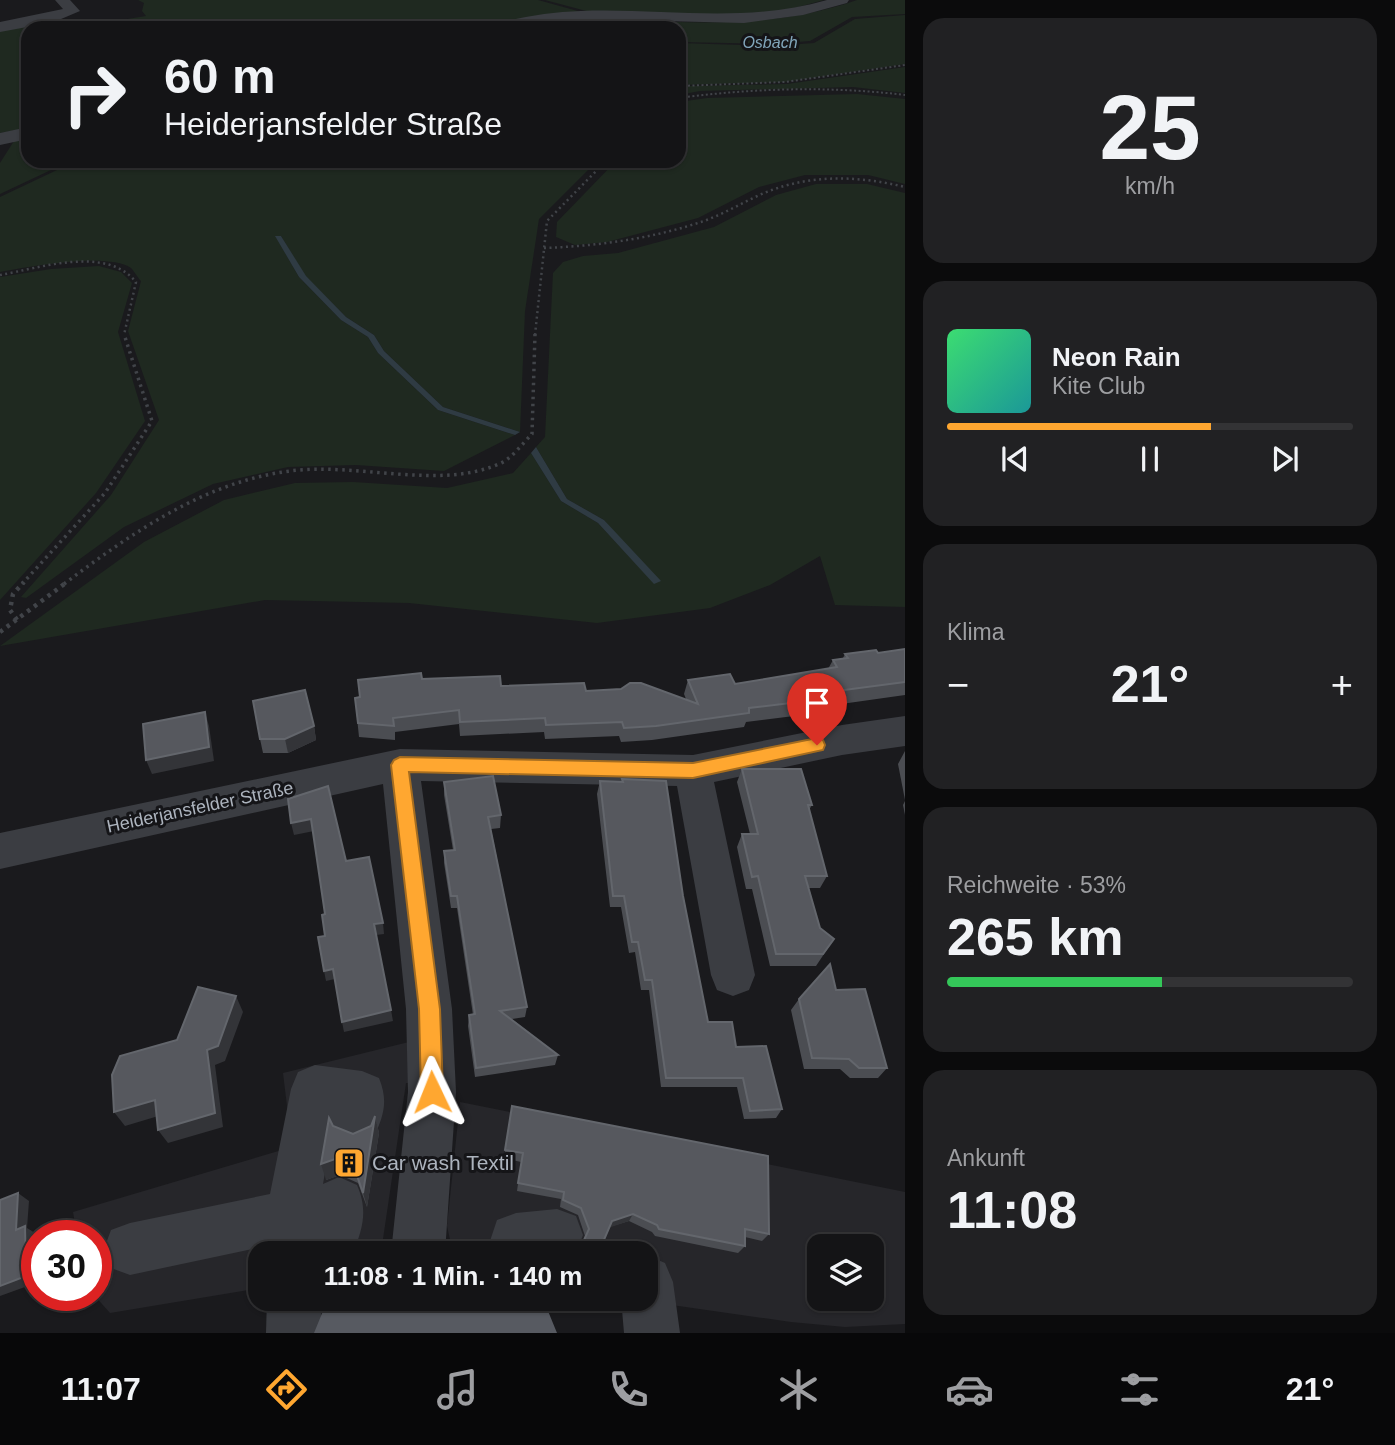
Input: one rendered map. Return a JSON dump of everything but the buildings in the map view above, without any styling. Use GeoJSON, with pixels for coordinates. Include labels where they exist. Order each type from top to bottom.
{"type":"FeatureCollection","features":[{"type":"Feature","properties":{"kind":"main road"},"geometry":{"type":"LineString","coordinates":[[345,1333],[413,1311],[512,1321]]}},
{"type":"Feature","properties":{"kind":"street"},"geometry":{"type":"LineString","coordinates":[[542,21],[582,15],[718,20],[755,18],[804,11],[842,0]]}},
{"type":"Feature","properties":{"kind":"street"},"geometry":{"type":"LineString","coordinates":[[37,21],[49,19],[68,6]]}},
{"type":"Feature","properties":{"kind":"street"},"geometry":{"type":"LineString","coordinates":[[0,27],[21,24]]}},
{"type":"Feature","properties":{"kind":"street"},"geometry":{"type":"LineString","coordinates":[[0,139],[21,134]]}},
{"type":"Feature","properties":{"kind":"street","name":"Heiderjansfelder Straße"},"geometry":{"type":"LineString","coordinates":[[0,851],[400,765],[693,771],[842,740],[905,731]]}},
{"type":"Feature","properties":{"kind":"street"},"geometry":{"type":"LineString","coordinates":[[400,765],[429,1009],[432,1092],[419,1241]]}},
{"type":"Feature","properties":{"kind":"street"},"geometry":{"type":"LineString","coordinates":[[693,771],[733,975]]}},
{"type":"Feature","properties":{"kind":"street"},"geometry":{"type":"LineString","coordinates":[[130,1249],[304,1227],[316,1089],[359,1109]]}},
{"type":"Feature","properties":{"kind":"street"},"geometry":{"type":"LineString","coordinates":[[294,1311],[294,1333]]}},
{"type":"Feature","properties":{"kind":"street"},"geometry":{"type":"LineString","coordinates":[[647,1311],[652,1333]]}},
{"type":"Feature","properties":{"kind":"path"},"geometry":{"type":"LineString","coordinates":[[686,86],[785,82],[905,65]]}},
{"type":"Feature","properties":{"kind":"path"},"geometry":{"type":"LineString","coordinates":[[686,97],[726,92],[854,89],[905,95]]}},
{"type":"Feature","properties":{"kind":"path"},"geometry":{"type":"LineString","coordinates":[[0,632],[132,533],[217,489],[290,471],[356,470],[445,477],[503,463],[532,434],[536,318],[547,221],[599,168]]}},
{"type":"Feature","properties":{"kind":"path"},"geometry":{"type":"LineString","coordinates":[[544,248],[611,244],[702,222],[770,191],[811,180],[866,178],[905,187]]}},
{"type":"Feature","properties":{"kind":"path"},"geometry":{"type":"LineString","coordinates":[[0,275],[53,266],[101,263],[126,270],[136,282],[123,332],[152,421],[105,494],[13,594],[10,610],[17,620]]}},
{"type":"Feature","properties":{"kind":"shaded area"},"geometry":{"type":"Polygon","coordinates":[[[275,236],[281,236],[306,276],[346,317],[374,335],[384,351],[443,407],[520,432],[515,435],[438,410],[378,353],[368,337],[341,320],[299,277],[275,236]]]}},
{"type":"Feature","properties":{"kind":"shaded area"},"geometry":{"type":"Polygon","coordinates":[[[536,447],[567,499],[604,520],[661,581],[654,584],[598,523],[561,501],[531,453],[536,447]]]}},
{"type":"Feature","properties":{"kind":"shaded area"},"geometry":{"type":"Polygon","coordinates":[[[413,1041],[414,1083],[406,1083],[382,1241],[248,1241],[248,1290],[110,1313],[112,1220],[74,1220],[73,1212],[292,1147],[283,1073],[413,1041]]]}},
{"type":"Feature","properties":{"kind":"shaded area"},"geometry":{"type":"Polygon","coordinates":[[[460,1102],[905,1192],[905,1324],[845,1327],[658,1303],[658,1241],[450,1241],[447,1226],[460,1102]]]}},
{"type":"Feature","properties":{"kind":"green space"},"geometry":{"type":"Polygon","coordinates":[[[138,0],[538,0],[585,13],[527,21],[115,21],[146,16],[142,11],[144,3],[138,0]]]}},
{"type":"Feature","properties":{"kind":"green space"},"geometry":{"type":"Polygon","coordinates":[[[545,0],[824,0],[787,10],[746,15],[590,12],[545,0]]]}},
{"type":"Feature","properties":{"kind":"green space"},"geometry":{"type":"Polygon","coordinates":[[[857,0],[905,0],[905,14],[852,17],[810,41],[772,44],[686,42],[686,22],[760,20],[825,10],[857,0]]]}},
{"type":"Feature","properties":{"kind":"green space"},"geometry":{"type":"Polygon","coordinates":[[[905,15],[905,64],[784,82],[686,85],[686,43],[773,46],[814,43],[855,19],[905,15]]]}},
{"type":"Feature","properties":{"kind":"green space"},"geometry":{"type":"Polygon","coordinates":[[[585,18],[592,21],[562,21],[585,18]]]}},
{"type":"Feature","properties":{"kind":"green space"},"geometry":{"type":"Polygon","coordinates":[[[593,18],[643,21],[600,21],[593,18]]]}},
{"type":"Feature","properties":{"kind":"green space"},"geometry":{"type":"Polygon","coordinates":[[[21,26],[21,129],[0,133],[0,29],[21,26]]]}},
{"type":"Feature","properties":{"kind":"green space"},"geometry":{"type":"Polygon","coordinates":[[[905,67],[905,93],[853,87],[700,91],[686,94],[686,86],[787,84],[905,67]]]}},
{"type":"Feature","properties":{"kind":"green space"},"geometry":{"type":"Polygon","coordinates":[[[857,94],[905,99],[905,184],[868,175],[805,175],[759,187],[698,218],[607,242],[575,245],[556,237],[557,222],[609,168],[686,168],[686,101],[707,98],[857,94]]]}},
{"type":"Feature","properties":{"kind":"green space"},"geometry":{"type":"Polygon","coordinates":[[[21,139],[21,168],[55,168],[0,194],[0,163],[14,141],[21,139]]]}},
{"type":"Feature","properties":{"kind":"green space"},"geometry":{"type":"Polygon","coordinates":[[[61,168],[590,168],[539,219],[525,311],[520,432],[443,407],[384,351],[374,335],[346,317],[305,276],[281,236],[276,237],[299,277],[341,320],[368,337],[378,353],[438,410],[515,435],[444,471],[356,465],[288,467],[213,484],[124,527],[26,598],[21,597],[111,495],[159,420],[128,331],[141,281],[131,268],[104,261],[47,264],[0,272],[0,197],[61,168]]]}},
{"type":"Feature","properties":{"kind":"green space"},"geometry":{"type":"Polygon","coordinates":[[[816,184],[867,184],[905,193],[905,607],[835,605],[820,556],[770,585],[710,608],[597,623],[409,603],[265,600],[0,646],[144,542],[224,500],[295,483],[353,482],[447,488],[513,473],[531,453],[561,501],[598,523],[654,583],[604,520],[567,499],[536,447],[545,437],[553,273],[563,262],[583,256],[618,253],[714,227],[776,195],[816,184]]]}},
{"type":"Feature","properties":{"kind":"green space"},"geometry":{"type":"Polygon","coordinates":[[[99,266],[121,272],[132,283],[118,332],[145,421],[96,493],[0,600],[0,277],[51,269],[99,266]]]}},
{"type":"Feature","properties":{"kind":"place","name":"Car wash Textil"},"geometry":{"type":"Point","coordinates":[349,1163]}},
{"type":"Feature","properties":{"kind":"route"},"geometry":{"type":"LineString","coordinates":[[432,1092],[429,1009],[400,765],[693,771],[817,745]]}},
{"type":"Feature","properties":{"kind":"water label","name":"Osbach"},"geometry":{"type":"Point","coordinates":[770,42]}}]}
